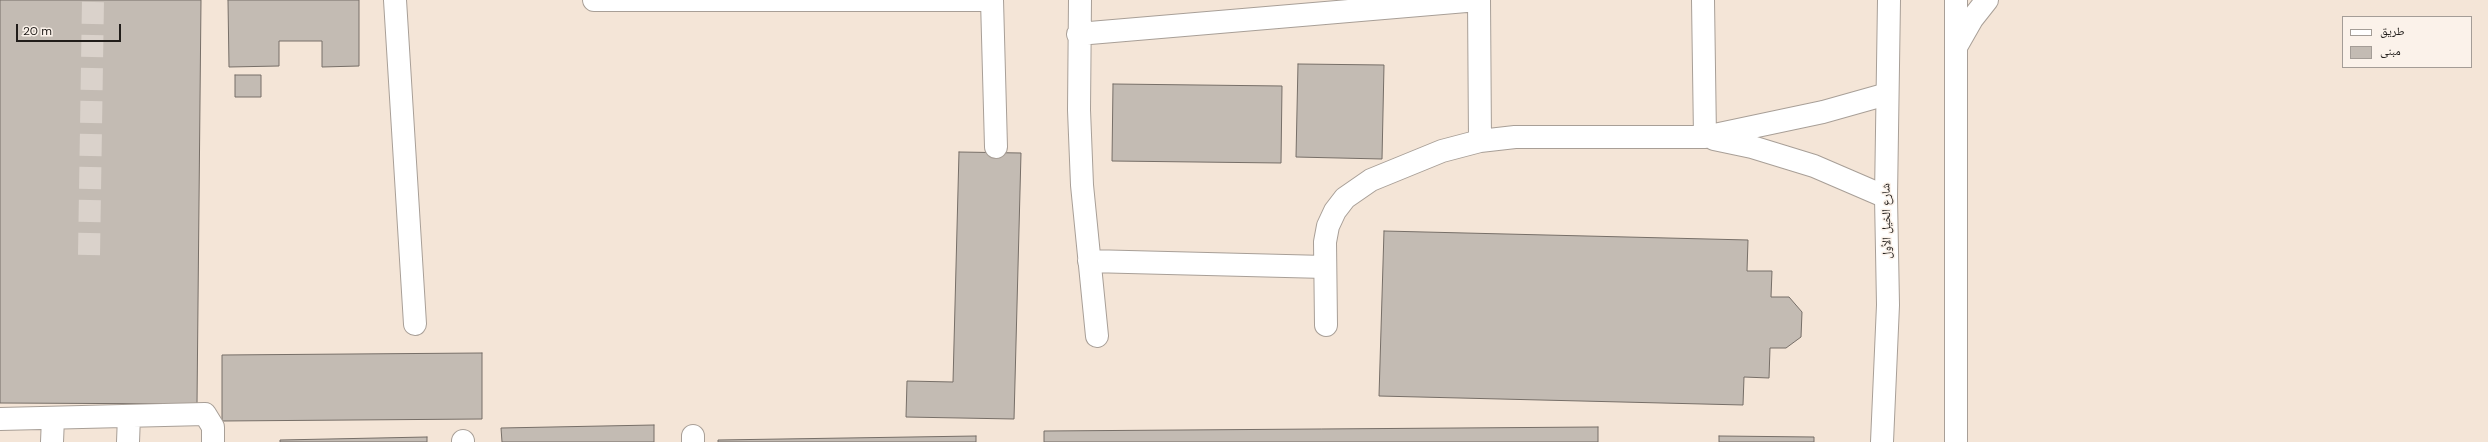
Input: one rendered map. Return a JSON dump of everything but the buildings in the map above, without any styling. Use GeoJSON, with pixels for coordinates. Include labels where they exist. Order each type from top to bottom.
{"type":"FeatureCollection","features":[{"type":"Feature","properties":{"kind":"main road"},"geometry":{"type":"LineString","coordinates":[[395,0],[415,324]]}},
{"type":"Feature","properties":{"kind":"main road"},"geometry":{"type":"LineString","coordinates":[[594,0],[992,0],[996,147]]}},
{"type":"Feature","properties":{"kind":"main road"},"geometry":{"type":"LineString","coordinates":[[1080,0],[1078,34],[1082,178],[1097,336]]}},
{"type":"Feature","properties":{"kind":"main road"},"geometry":{"type":"LineString","coordinates":[[1078,34],[1478,0],[1480,141]]}},
{"type":"Feature","properties":{"kind":"main road"},"geometry":{"type":"LineString","coordinates":[[1703,0],[1705,137]]}},
{"type":"Feature","properties":{"kind":"main road","name":"شارع الخيل الأول"},"geometry":{"type":"LineString","coordinates":[[1882,442],[1888,306],[1886,94],[1889,0]]}},
{"type":"Feature","properties":{"kind":"main road"},"geometry":{"type":"LineString","coordinates":[[1956,0],[1956,442]]}},
{"type":"Feature","properties":{"kind":"main road"},"geometry":{"type":"LineString","coordinates":[[1956,47],[1972,19],[1987,0]]}},
{"type":"Feature","properties":{"kind":"main road"},"geometry":{"type":"LineString","coordinates":[[1326,324],[1324,242],[1328,226],[1338,207],[1357,188],[1371,180],[1442,151],[1480,141],[1515,137],[1705,137],[1823,112],[1886,94]]}},
{"type":"Feature","properties":{"kind":"main road"},"geometry":{"type":"LineString","coordinates":[[1705,137],[1752,147],[1814,166],[1886,197]]}},
{"type":"Feature","properties":{"kind":"main road"},"geometry":{"type":"LineString","coordinates":[[1089,261],[1325,267]]}},
{"type":"Feature","properties":{"kind":"main road"},"geometry":{"type":"LineString","coordinates":[[0,419],[205,414],[213,427],[213,442]]}},
{"type":"Feature","properties":{"kind":"main road"},"geometry":{"type":"LineString","coordinates":[[128,442],[129,416]]}},
{"type":"Feature","properties":{"kind":"main road"},"geometry":{"type":"LineString","coordinates":[[52,442],[53,418]]}},
{"type":"Feature","properties":{"kind":"shaded area"},"geometry":{"type":"Polygon","coordinates":[[[0,0],[2488,0],[2488,442],[0,442],[0,0]]]}},
{"type":"Feature","properties":{"kind":"tunnel"},"geometry":{"type":"LineString","coordinates":[[89,255],[93,0]]}}]}
